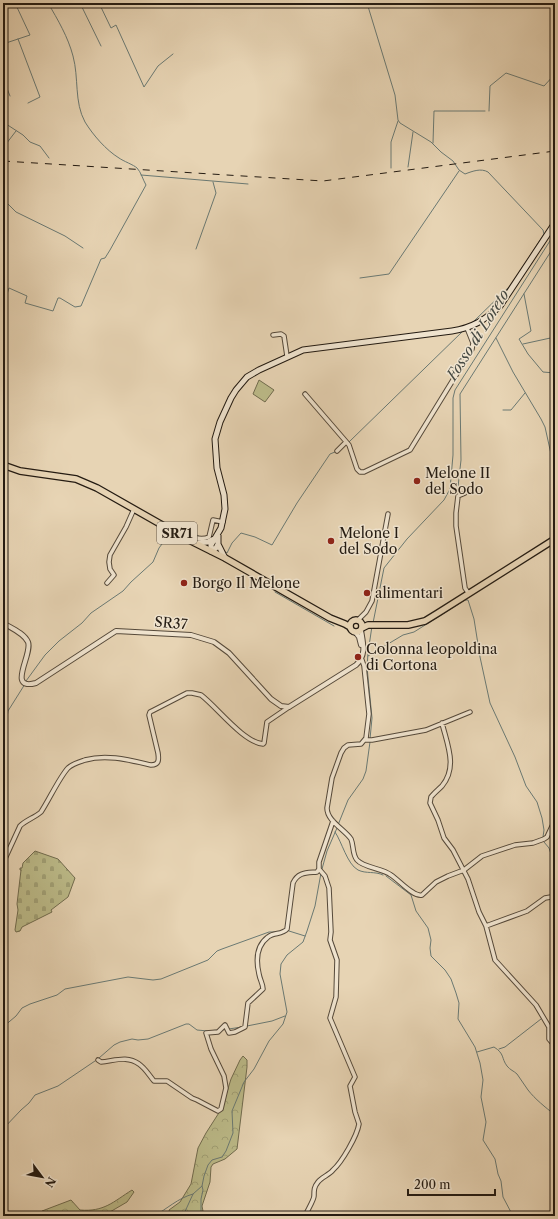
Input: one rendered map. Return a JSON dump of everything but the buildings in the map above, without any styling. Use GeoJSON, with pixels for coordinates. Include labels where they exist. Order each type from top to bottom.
{"type":"FeatureCollection","features":[{"type":"Feature","properties":{"kind":"main road"},"geometry":{"type":"LineString","coordinates":[[211,551],[216,548],[217,539],[223,522],[225,502],[217,468],[215,439],[217,430],[231,398],[241,383],[253,373],[286,356],[303,350],[452,332],[478,323],[500,306],[555,222]]}},
{"type":"Feature","properties":{"kind":"main road","name":"SR71"},"geometry":{"type":"LineString","coordinates":[[3,465],[20,471],[76,479],[97,488],[195,544],[225,558],[330,618],[343,623],[362,626],[416,624],[438,613],[555,539]]}},
{"type":"Feature","properties":{"kind":"main road"},"geometry":{"type":"LineString","coordinates":[[195,544],[217,539]]}},
{"type":"Feature","properties":{"kind":"main road"},"geometry":{"type":"LineString","coordinates":[[217,539],[225,558]]}},
{"type":"Feature","properties":{"kind":"street"},"geometry":{"type":"LineString","coordinates":[[305,394],[349,446],[357,469],[360,472],[364,472],[410,450],[472,349],[473,343],[467,328]]}},
{"type":"Feature","properties":{"kind":"street"},"geometry":{"type":"LineString","coordinates":[[273,335],[281,334],[284,336],[286,356]]}},
{"type":"Feature","properties":{"kind":"street"},"geometry":{"type":"LineString","coordinates":[[337,451],[346,442]]}},
{"type":"Feature","properties":{"kind":"street"},"geometry":{"type":"LineString","coordinates":[[464,493],[458,496],[456,513],[465,588],[469,594]]}},
{"type":"Feature","properties":{"kind":"street"},"geometry":{"type":"LineString","coordinates":[[107,583],[114,575],[110,569],[110,555],[134,509]]}},
{"type":"Feature","properties":{"kind":"street"},"geometry":{"type":"LineString","coordinates":[[368,740],[368,714],[364,666],[360,641],[366,612],[372,601],[388,514]]}},
{"type":"Feature","properties":{"kind":"street"},"geometry":{"type":"LineString","coordinates":[[185,538],[190,536],[200,540],[207,538],[209,537],[213,520],[223,522]]}},
{"type":"Feature","properties":{"kind":"street","name":"SR37"},"geometry":{"type":"LineString","coordinates":[[3,623],[22,635],[29,645],[21,680],[29,685],[36,683],[116,630],[191,635],[214,642],[228,653],[270,699],[281,706],[289,707]]}},
{"type":"Feature","properties":{"kind":"street"},"geometry":{"type":"LineString","coordinates":[[3,863],[20,826],[41,812],[70,766],[91,758],[104,757],[122,758],[151,766],[158,763],[158,753],[149,715],[154,710],[187,693],[201,695],[239,731],[250,739],[263,744],[267,722],[356,665],[362,658]]}},
{"type":"Feature","properties":{"kind":"street"},"geometry":{"type":"LineString","coordinates":[[470,712],[426,730],[368,740],[360,744],[348,745],[344,748],[332,778],[327,811],[336,824],[351,840],[356,859],[360,863],[385,871],[418,896],[422,895],[436,882],[464,870],[482,856],[515,845],[533,843],[544,839],[547,837],[555,820]]}},
{"type":"Feature","properties":{"kind":"street"},"geometry":{"type":"LineString","coordinates":[[442,723],[451,758],[450,770],[442,786],[430,797],[430,803],[444,838],[453,850],[468,879],[479,912],[486,926],[495,960],[536,1005],[549,1027],[548,1039],[555,1046]]}},
{"type":"Feature","properties":{"kind":"street"},"geometry":{"type":"LineString","coordinates":[[305,1216],[314,1197],[314,1189],[319,1181],[336,1167],[355,1136],[360,1124],[355,1112],[350,1084],[355,1077],[330,1018],[336,997],[337,960],[330,940],[329,888],[325,876],[319,869],[319,862],[336,824]]}},
{"type":"Feature","properties":{"kind":"street"},"geometry":{"type":"LineString","coordinates":[[98,1060],[101,1062],[126,1058],[138,1063],[154,1081],[167,1081],[192,1098],[218,1111],[221,1109],[226,1088],[224,1076],[211,1049],[206,1033],[218,1032],[225,1025],[229,1032],[235,1032],[245,1028],[248,1003],[263,989],[259,975],[257,958],[258,950],[270,935],[284,932],[287,928],[293,883],[296,878],[303,873],[317,872],[319,869]]}},
{"type":"Feature","properties":{"kind":"street"},"geometry":{"type":"LineString","coordinates":[[486,926],[528,911],[545,898],[551,897],[555,899]]}},
{"type":"Feature","properties":{"kind":"green space"},"geometry":{"type":"Polygon","coordinates":[[[259,380],[274,390],[265,402],[253,394],[259,380]]]}},
{"type":"Feature","properties":{"kind":"green space"},"geometry":{"type":"Polygon","coordinates":[[[35,851],[58,859],[75,878],[68,897],[51,910],[52,912],[22,927],[20,931],[16,932],[20,868],[22,868],[23,863],[35,851]]]}},
{"type":"Feature","properties":{"kind":"green space"},"geometry":{"type":"Polygon","coordinates":[[[243,1056],[247,1060],[247,1067],[237,1149],[225,1159],[213,1164],[211,1167],[210,1182],[202,1206],[204,1216],[171,1216],[169,1210],[180,1202],[191,1184],[198,1148],[222,1108],[231,1079],[243,1056]]]}},
{"type":"Feature","properties":{"kind":"green space"},"geometry":{"type":"Polygon","coordinates":[[[132,1190],[134,1192],[127,1202],[103,1216],[37,1216],[42,1211],[71,1200],[80,1210],[102,1208],[132,1190]]]}},
{"type":"Feature","properties":{"kind":"waterway"},"geometry":{"type":"LineString","coordinates":[[3,44],[30,35],[15,3]]}},
{"type":"Feature","properties":{"kind":"waterway"},"geometry":{"type":"LineString","coordinates":[[3,307],[9,288],[27,296],[25,303],[53,311],[58,298],[75,307],[81,306],[101,259],[105,258],[110,250],[146,185],[137,168],[109,151],[85,122],[79,106],[75,64],[71,49],[48,3]]}},
{"type":"Feature","properties":{"kind":"waterway"},"geometry":{"type":"LineString","coordinates":[[80,3],[101,46]]}},
{"type":"Feature","properties":{"kind":"waterway"},"geometry":{"type":"LineString","coordinates":[[99,3],[111,28],[116,25],[144,87],[158,66],[173,54]]}},
{"type":"Feature","properties":{"kind":"waterway"},"geometry":{"type":"LineString","coordinates":[[367,3],[395,95],[398,120],[400,123],[431,142],[453,161],[459,170],[465,174],[480,170],[488,172],[543,230],[544,234],[515,279]]}},
{"type":"Feature","properties":{"kind":"waterway"},"geometry":{"type":"LineString","coordinates":[[18,39],[40,97],[28,103]]}},
{"type":"Feature","properties":{"kind":"waterway"},"geometry":{"type":"LineString","coordinates":[[555,57],[553,62],[555,64]]}},
{"type":"Feature","properties":{"kind":"waterway"},"geometry":{"type":"LineString","coordinates":[[489,111],[490,86],[506,73],[544,86],[555,74]]}},
{"type":"Feature","properties":{"kind":"waterway"},"geometry":{"type":"LineString","coordinates":[[3,78],[10,96]]}},
{"type":"Feature","properties":{"kind":"waterway"},"geometry":{"type":"LineString","coordinates":[[433,143],[434,111],[485,111]]}},
{"type":"Feature","properties":{"kind":"waterway"},"geometry":{"type":"LineString","coordinates":[[391,168],[391,142],[398,121]]}},
{"type":"Feature","properties":{"kind":"waterway"},"geometry":{"type":"LineString","coordinates":[[3,122],[23,135],[30,142],[40,146],[49,158]]}},
{"type":"Feature","properties":{"kind":"waterway"},"geometry":{"type":"LineString","coordinates":[[3,148],[16,131]]}},
{"type":"Feature","properties":{"kind":"waterway"},"geometry":{"type":"LineString","coordinates":[[408,167],[413,132]]}},
{"type":"Feature","properties":{"kind":"waterway"},"geometry":{"type":"LineString","coordinates":[[3,153],[5,156],[3,160]]}},
{"type":"Feature","properties":{"kind":"waterway"},"geometry":{"type":"LineString","coordinates":[[360,278],[389,274],[459,171]]}},
{"type":"Feature","properties":{"kind":"waterway"},"geometry":{"type":"LineString","coordinates":[[141,175],[248,184]]}},
{"type":"Feature","properties":{"kind":"waterway"},"geometry":{"type":"LineString","coordinates":[[196,249],[216,193],[213,182]]}},
{"type":"Feature","properties":{"kind":"waterway"},"geometry":{"type":"LineString","coordinates":[[3,199],[16,212],[65,236],[83,248]]}},
{"type":"Feature","properties":{"kind":"waterway"},"geometry":{"type":"LineString","coordinates":[[3,210],[7,203]]}},
{"type":"Feature","properties":{"kind":"waterway","name":"Fosso di Loreto"},"geometry":{"type":"LineString","coordinates":[[373,623],[384,568],[407,539],[444,500],[450,489],[453,455],[453,398],[455,390],[555,233]]}},
{"type":"Feature","properties":{"kind":"waterway"},"geometry":{"type":"LineString","coordinates":[[458,487],[461,460],[460,394],[555,245]]}},
{"type":"Feature","properties":{"kind":"waterway"},"geometry":{"type":"LineString","coordinates":[[471,324],[511,285]]}},
{"type":"Feature","properties":{"kind":"waterway"},"geometry":{"type":"LineString","coordinates":[[524,294],[531,331],[519,339],[528,354],[543,372],[555,373]]}},
{"type":"Feature","properties":{"kind":"waterway"},"geometry":{"type":"LineString","coordinates":[[349,442],[463,331]]}},
{"type":"Feature","properties":{"kind":"waterway"},"geometry":{"type":"LineString","coordinates":[[523,344],[555,337]]}},
{"type":"Feature","properties":{"kind":"waterway"},"geometry":{"type":"LineString","coordinates":[[496,338],[513,372],[545,427],[555,472]]}},
{"type":"Feature","properties":{"kind":"waterway"},"geometry":{"type":"LineString","coordinates":[[3,349],[3,357]]}},
{"type":"Feature","properties":{"kind":"waterway"},"geometry":{"type":"LineString","coordinates":[[503,410],[511,410],[525,393]]}},
{"type":"Feature","properties":{"kind":"waterway"},"geometry":{"type":"LineString","coordinates":[[340,450],[347,444]]}},
{"type":"Feature","properties":{"kind":"waterway"},"geometry":{"type":"LineString","coordinates":[[224,551],[227,553],[232,543],[241,533],[255,537],[272,545],[297,503],[330,454],[335,452]]}},
{"type":"Feature","properties":{"kind":"waterway"},"geometry":{"type":"LineString","coordinates":[[26,681],[45,655],[59,641],[82,623],[91,613],[123,591],[153,562],[159,548],[171,532]]}},
{"type":"Feature","properties":{"kind":"waterway"},"geometry":{"type":"LineString","coordinates":[[182,533],[194,533],[200,537]]}},
{"type":"Feature","properties":{"kind":"waterway"},"geometry":{"type":"LineString","coordinates":[[275,592],[334,626]]}},
{"type":"Feature","properties":{"kind":"waterway"},"geometry":{"type":"LineString","coordinates":[[368,656],[403,635],[414,632],[465,600],[468,600],[474,619],[480,657],[490,703],[515,757],[526,786],[537,802],[542,818],[544,830],[543,837]]}},
{"type":"Feature","properties":{"kind":"waterway","name":"Fosso di Loreto"},"geometry":{"type":"LineString","coordinates":[[370,739],[372,718],[367,667],[372,626]]}},
{"type":"Feature","properties":{"kind":"waterway"},"geometry":{"type":"LineString","coordinates":[[3,744],[8,711],[25,684]]}},
{"type":"Feature","properties":{"kind":"waterway","name":"Fosso di Loreto"},"geometry":{"type":"LineString","coordinates":[[338,825],[348,800],[363,779],[366,771],[370,742]]}},
{"type":"Feature","properties":{"kind":"waterway"},"geometry":{"type":"LineString","coordinates":[[322,869],[327,851],[337,828]]}},
{"type":"Feature","properties":{"kind":"waterway"},"geometry":{"type":"LineString","coordinates":[[335,832],[354,867],[364,872],[383,875]]}},
{"type":"Feature","properties":{"kind":"waterway"},"geometry":{"type":"LineString","coordinates":[[544,842],[549,848],[555,866]]}},
{"type":"Feature","properties":{"kind":"waterway"},"geometry":{"type":"LineString","coordinates":[[203,1216],[201,1211],[202,1186],[208,1165],[212,1160],[222,1157],[226,1151],[233,1133],[232,1111],[244,1082],[254,1069],[269,1041],[283,1024],[287,1012],[280,974],[281,964],[287,955],[303,942],[315,906],[321,873]]}},
{"type":"Feature","properties":{"kind":"waterway"},"geometry":{"type":"LineString","coordinates":[[386,876],[411,895],[416,911],[428,928],[431,940],[431,956],[445,970],[451,979],[459,1003],[458,1019],[475,1047],[480,1063],[483,1080],[481,1097],[486,1122],[483,1140],[495,1159],[501,1181],[503,1197],[513,1216]]}},
{"type":"Feature","properties":{"kind":"waterway"},"geometry":{"type":"LineString","coordinates":[[289,931],[305,936]]}},
{"type":"Feature","properties":{"kind":"waterway"},"geometry":{"type":"LineString","coordinates":[[3,1027],[16,1016],[22,1008],[57,995],[65,989],[128,977],[153,980],[161,979],[208,960],[217,951],[269,932],[278,932]]}},
{"type":"Feature","properties":{"kind":"waterway"},"geometry":{"type":"LineString","coordinates":[[247,1026],[272,1021],[285,1016]]}},
{"type":"Feature","properties":{"kind":"waterway"},"geometry":{"type":"LineString","coordinates":[[499,1049],[505,1047],[541,1019]]}},
{"type":"Feature","properties":{"kind":"waterway"},"geometry":{"type":"LineString","coordinates":[[99,1058],[114,1045],[120,1042],[132,1039],[148,1039],[186,1024],[189,1024],[197,1030],[218,1030]]}},
{"type":"Feature","properties":{"kind":"waterway"},"geometry":{"type":"LineString","coordinates":[[222,1030],[242,1027]]}},
{"type":"Feature","properties":{"kind":"waterway"},"geometry":{"type":"LineString","coordinates":[[477,1052],[494,1047],[497,1049],[509,1069],[517,1074],[540,1103],[555,1115]]}},
{"type":"Feature","properties":{"kind":"waterway"},"geometry":{"type":"LineString","coordinates":[[3,1129],[35,1095],[58,1086],[95,1061]]}},
{"type":"Feature","properties":{"kind":"waterway"},"geometry":{"type":"LineString","coordinates":[[183,1216],[193,1194],[202,1186]]}},
{"type":"Feature","properties":{"kind":"waterway"},"geometry":{"type":"LineString","coordinates":[[154,1216],[177,1201],[193,1194]]}},
{"type":"Feature","properties":{"kind":"railway"},"geometry":{"type":"LineString","coordinates":[[3,161],[323,181],[555,151]]}},
{"type":"Feature","properties":{"kind":"place","name":"Melone II del Sodo"},"geometry":{"type":"Point","coordinates":[417,481]}},
{"type":"Feature","properties":{"kind":"place","name":"Melone I del Sodo"},"geometry":{"type":"Point","coordinates":[331,541]}},
{"type":"Feature","properties":{"kind":"place","name":"Borgo Il Melone"},"geometry":{"type":"Point","coordinates":[184,583]}},
{"type":"Feature","properties":{"kind":"place","name":"alimentari"},"geometry":{"type":"Point","coordinates":[367,593]}},
{"type":"Feature","properties":{"kind":"place","name":"Colonna leopoldina di Cortona"},"geometry":{"type":"Point","coordinates":[358,657]}}]}
